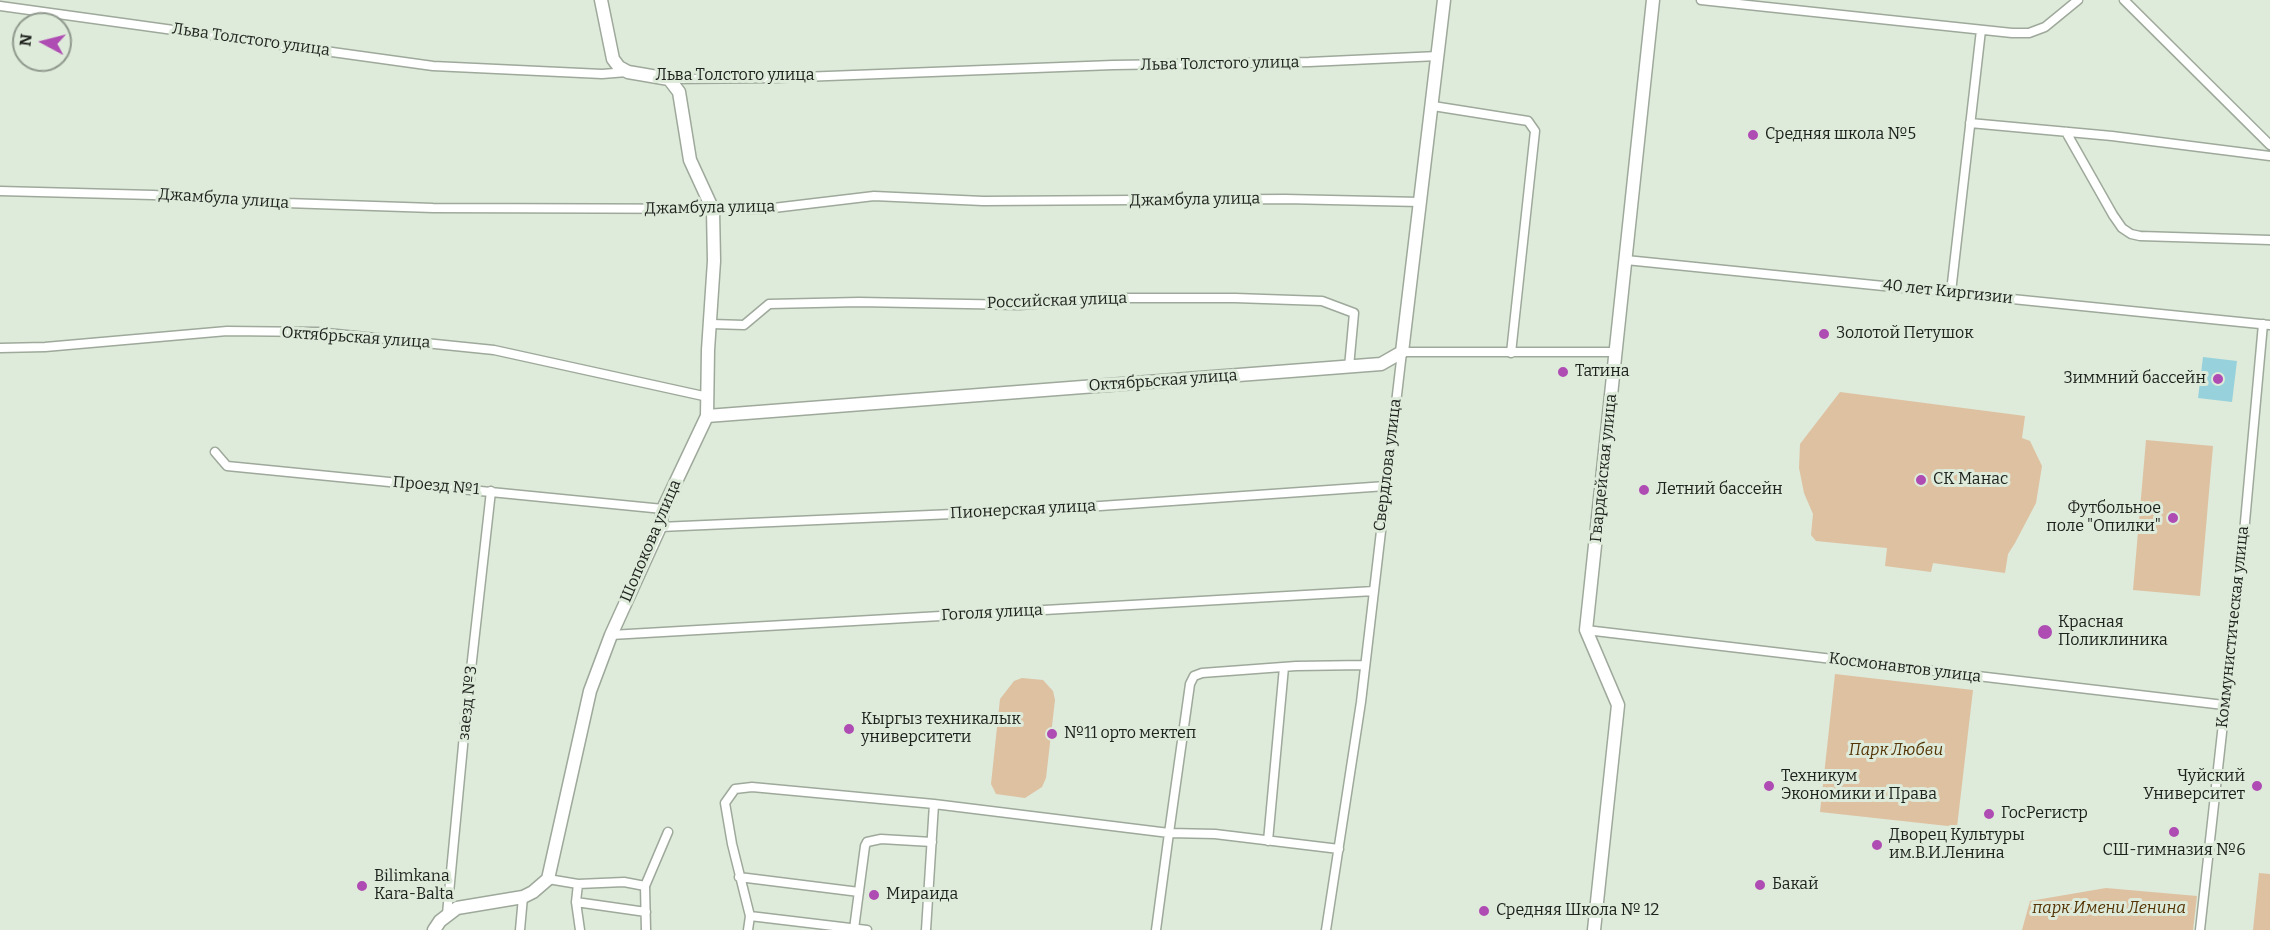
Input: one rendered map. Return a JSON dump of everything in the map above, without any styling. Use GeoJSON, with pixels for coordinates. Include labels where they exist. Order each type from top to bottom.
{"type":"FeatureCollection","features":[{"type":"Feature","properties":{"kind":"street"},"geometry":{"type":"LineString","coordinates":[[601,0],[613,59],[619,68],[628,72]]}},
{"type":"Feature","properties":{"kind":"street","name":"Свердлова улица"},"geometry":{"type":"LineString","coordinates":[[1326,930],[1365,665],[1444,0]]}},
{"type":"Feature","properties":{"kind":"street","name":"Гвардейская улица"},"geometry":{"type":"LineString","coordinates":[[1594,930],[1618,705],[1586,630],[1653,0]]}},
{"type":"Feature","properties":{"kind":"street"},"geometry":{"type":"LineString","coordinates":[[1701,0],[1981,30],[2029,33],[2045,27],[2078,0]]}},
{"type":"Feature","properties":{"kind":"street"},"geometry":{"type":"LineString","coordinates":[[2124,0],[2270,145]]}},
{"type":"Feature","properties":{"kind":"street","name":"Льва Толстого улица"},"geometry":{"type":"LineString","coordinates":[[0,6],[434,66],[602,74],[628,72],[669,79],[777,78],[1113,65],[1309,62],[1438,56]]}},
{"type":"Feature","properties":{"kind":"street"},"geometry":{"type":"LineString","coordinates":[[1951,292],[1981,30]]}},
{"type":"Feature","properties":{"kind":"street","name":"Шопокова улица"},"geometry":{"type":"LineString","coordinates":[[548,879],[590,692],[611,635],[660,527],[663,509],[707,416],[708,350],[714,261],[713,210],[690,160],[679,92],[669,79]]}},
{"type":"Feature","properties":{"kind":"street"},"geometry":{"type":"LineString","coordinates":[[1433,106],[1528,121],[1535,131],[1511,353]]}},
{"type":"Feature","properties":{"kind":"street"},"geometry":{"type":"LineString","coordinates":[[1970,123],[2270,156]]}},
{"type":"Feature","properties":{"kind":"street"},"geometry":{"type":"LineString","coordinates":[[2066,132],[2112,215],[2122,228],[2131,234],[2270,240]]}},
{"type":"Feature","properties":{"kind":"street","name":"Джамбула улица"},"geometry":{"type":"LineString","coordinates":[[0,191],[153,195],[286,203],[434,208],[765,209],[874,196],[983,201],[1285,199],[1420,202]]}},
{"type":"Feature","properties":{"kind":"street","name":"40 лет Киргизии"},"geometry":{"type":"LineString","coordinates":[[1626,260],[2266,324]]}},
{"type":"Feature","properties":{"kind":"street","name":"Российская улица"},"geometry":{"type":"LineString","coordinates":[[711,324],[744,325],[769,304],[859,302],[1020,305],[1103,298],[1235,298],[1322,301],[1354,313],[1349,367]]}},
{"type":"Feature","properties":{"kind":"street","name":"Коммунистическая улица"},"geometry":{"type":"LineString","coordinates":[[2200,930],[2266,324]]}},
{"type":"Feature","properties":{"kind":"street","name":"Октябрьская улица"},"geometry":{"type":"LineString","coordinates":[[0,348],[227,331],[318,332],[494,350],[708,397]]}},
{"type":"Feature","properties":{"kind":"street","name":"Октябрьская улица"},"geometry":{"type":"LineString","coordinates":[[707,416],[1349,367],[1381,364],[1402,352],[1617,352]]}},
{"type":"Feature","properties":{"kind":"street","name":"Проезд №1"},"geometry":{"type":"LineString","coordinates":[[215,452],[227,466],[663,509]]}},
{"type":"Feature","properties":{"kind":"street","name":"Пионерская улица"},"geometry":{"type":"LineString","coordinates":[[660,527],[1043,510],[1386,486]]}},
{"type":"Feature","properties":{"kind":"street","name":"заезд №3"},"geometry":{"type":"LineString","coordinates":[[447,914],[491,491]]}},
{"type":"Feature","properties":{"kind":"street","name":"Гоголя улица"},"geometry":{"type":"LineString","coordinates":[[611,635],[1374,591]]}},
{"type":"Feature","properties":{"kind":"street","name":"Космонавтов улица"},"geometry":{"type":"LineString","coordinates":[[1586,630],[2224,705]]}},
{"type":"Feature","properties":{"kind":"street"},"geometry":{"type":"LineString","coordinates":[[1156,930],[1192,679],[1202,673],[1284,667],[1365,665]]}},
{"type":"Feature","properties":{"kind":"street"},"geometry":{"type":"LineString","coordinates":[[1269,841],[1284,667]]}},
{"type":"Feature","properties":{"kind":"street"},"geometry":{"type":"LineString","coordinates":[[748,930],[750,916],[739,877],[726,803],[735,789],[752,787],[934,804],[1169,833],[1215,834],[1338,849]]}},
{"type":"Feature","properties":{"kind":"street"},"geometry":{"type":"LineString","coordinates":[[926,930],[934,804]]}},
{"type":"Feature","properties":{"kind":"street"},"geometry":{"type":"LineString","coordinates":[[646,930],[645,886],[668,832]]}},
{"type":"Feature","properties":{"kind":"street"},"geometry":{"type":"LineString","coordinates":[[854,929],[867,842],[881,839],[932,842]]}},
{"type":"Feature","properties":{"kind":"street"},"geometry":{"type":"LineString","coordinates":[[739,877],[859,892]]}},
{"type":"Feature","properties":{"kind":"street"},"geometry":{"type":"LineString","coordinates":[[435,930],[447,914],[457,908],[523,897],[548,879],[578,884],[624,882],[645,886]]}},
{"type":"Feature","properties":{"kind":"street"},"geometry":{"type":"LineString","coordinates":[[578,884],[576,902],[580,930]]}},
{"type":"Feature","properties":{"kind":"street"},"geometry":{"type":"LineString","coordinates":[[520,930],[523,897]]}},
{"type":"Feature","properties":{"kind":"street"},"geometry":{"type":"LineString","coordinates":[[576,902],[646,912]]}},
{"type":"Feature","properties":{"kind":"street"},"geometry":{"type":"LineString","coordinates":[[750,916],[867,930]]}},
{"type":"Feature","properties":{"kind":"green space","name":"СК Манас"},"geometry":{"type":"Polygon","coordinates":[[[1840,392],[2025,416],[2022,438],[2030,441],[2042,466],[2036,503],[2008,554],[2005,573],[1933,563],[1931,572],[1885,566],[1887,548],[1816,541],[1811,535],[1813,514],[1804,493],[1799,468],[1800,444],[1840,392]]]}},
{"type":"Feature","properties":{"kind":"green space","name":"Футбольное поле \"Опилки\""},"geometry":{"type":"Polygon","coordinates":[[[2146,440],[2213,446],[2200,596],[2133,590],[2146,440]]]}},
{"type":"Feature","properties":{"kind":"green space","name":"Парк Любви"},"geometry":{"type":"Polygon","coordinates":[[[1835,674],[1973,690],[1957,827],[1820,812],[1835,674]]]}},
{"type":"Feature","properties":{"kind":"green space"},"geometry":{"type":"Polygon","coordinates":[[[1022,678],[1043,680],[1053,691],[1055,700],[1046,778],[1042,787],[1025,798],[996,794],[991,784],[1000,699],[1014,681],[1022,678]]]}},
{"type":"Feature","properties":{"kind":"green space"},"geometry":{"type":"Polygon","coordinates":[[[2259,873],[2270,874],[2270,930],[2253,930],[2259,873]]]}},
{"type":"Feature","properties":{"kind":"green space","name":"парк Имени Ленина"},"geometry":{"type":"Polygon","coordinates":[[[2106,888],[2197,896],[2193,930],[2022,930],[2030,901],[2106,888]]]}},
{"type":"Feature","properties":{"kind":"water","name":"Зиммний бассейн"},"geometry":{"type":"Polygon","coordinates":[[[2203,357],[2237,361],[2232,402],[2198,398],[2203,357]]]}},
{"type":"Feature","properties":{"kind":"place","name":"Средняя школа №5"},"geometry":{"type":"Point","coordinates":[1753,135]}},
{"type":"Feature","properties":{"kind":"place","name":"Золотой Петушок"},"geometry":{"type":"Point","coordinates":[1824,334]}},
{"type":"Feature","properties":{"kind":"place","name":"Татина"},"geometry":{"type":"Point","coordinates":[1563,372]}},
{"type":"Feature","properties":{"kind":"place","name":"Зиммний бассейн"},"geometry":{"type":"Point","coordinates":[2218,379]}},
{"type":"Feature","properties":{"kind":"place","name":"СК Манас"},"geometry":{"type":"Point","coordinates":[1921,480]}},
{"type":"Feature","properties":{"kind":"place","name":"Летний бассейн"},"geometry":{"type":"Point","coordinates":[1644,490]}},
{"type":"Feature","properties":{"kind":"place","name":"Футбольное поле \"Опилки\""},"geometry":{"type":"Point","coordinates":[2173,518]}},
{"type":"Feature","properties":{"kind":"place","name":"Красная Поликлиника"},"geometry":{"type":"Point","coordinates":[2045,632]}},
{"type":"Feature","properties":{"kind":"place","name":"Кыргыз техникалык университети"},"geometry":{"type":"Point","coordinates":[849,729]}},
{"type":"Feature","properties":{"kind":"place","name":"№11 орто мектеп"},"geometry":{"type":"Point","coordinates":[1052,734]}},
{"type":"Feature","properties":{"kind":"place","name":"Техникум Экономики и Права"},"geometry":{"type":"Point","coordinates":[1769,786]}},
{"type":"Feature","properties":{"kind":"place","name":"Чуйский Университет"},"geometry":{"type":"Point","coordinates":[2257,786]}},
{"type":"Feature","properties":{"kind":"place","name":"ГосРегистр"},"geometry":{"type":"Point","coordinates":[1989,814]}},
{"type":"Feature","properties":{"kind":"place","name":"СШ-гимназия №6"},"geometry":{"type":"Point","coordinates":[2174,832]}},
{"type":"Feature","properties":{"kind":"place","name":"Дворец Культуры им.В.И.Ленина"},"geometry":{"type":"Point","coordinates":[1877,845]}},
{"type":"Feature","properties":{"kind":"place","name":"Бакай"},"geometry":{"type":"Point","coordinates":[1760,885]}},
{"type":"Feature","properties":{"kind":"place","name":"Bilimkana Kara-Balta"},"geometry":{"type":"Point","coordinates":[362,886]}},
{"type":"Feature","properties":{"kind":"place","name":"Мираида"},"geometry":{"type":"Point","coordinates":[874,895]}},
{"type":"Feature","properties":{"kind":"place","name":"Средняя Школа № 12"},"geometry":{"type":"Point","coordinates":[1484,911]}}]}
